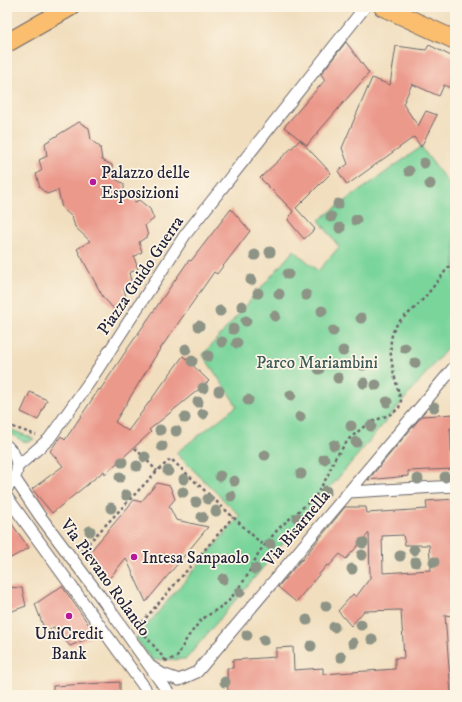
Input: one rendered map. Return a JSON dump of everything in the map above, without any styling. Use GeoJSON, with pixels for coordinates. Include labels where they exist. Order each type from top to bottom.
{"type":"FeatureCollection","features":[{"type":"Feature","properties":{"kind":"main road"},"geometry":{"type":"LineString","coordinates":[[7,42],[70,7]]}},
{"type":"Feature","properties":{"kind":"main road"},"geometry":{"type":"LineString","coordinates":[[383,7],[455,40]]}},
{"type":"Feature","properties":{"kind":"street","name":"Piazza Guido Guerra"},"geometry":{"type":"LineString","coordinates":[[18,466],[49,439],[90,381],[185,235],[366,7]]}},
{"type":"Feature","properties":{"kind":"street","name":"Via Bisarnella"},"geometry":{"type":"LineString","coordinates":[[150,666],[162,674],[179,680],[197,672],[455,366]]}},
{"type":"Feature","properties":{"kind":"street"},"geometry":{"type":"LineString","coordinates":[[7,446],[13,452],[18,466],[15,479],[7,488]]}},
{"type":"Feature","properties":{"kind":"street","name":"Via Pievano Rolando"},"geometry":{"type":"LineString","coordinates":[[15,479],[40,516],[170,695]]}},
{"type":"Feature","properties":{"kind":"street"},"geometry":{"type":"LineString","coordinates":[[349,492],[455,486]]}},
{"type":"Feature","properties":{"kind":"street","name":"Via Pievano Rolando"},"geometry":{"type":"LineString","coordinates":[[7,497],[145,688],[146,695]]}},
{"type":"Feature","properties":{"kind":"path"},"geometry":{"type":"LineString","coordinates":[[150,666],[177,657],[187,638],[201,620],[228,602],[246,578],[259,552],[279,528],[315,497],[327,478],[335,458],[349,439],[367,424],[393,413],[399,408],[401,401],[392,357],[391,340],[393,331],[401,319],[415,308],[455,259]]}},
{"type":"Feature","properties":{"kind":"path"},"geometry":{"type":"LineString","coordinates":[[135,448],[157,471]]}},
{"type":"Feature","properties":{"kind":"path"},"geometry":{"type":"LineString","coordinates":[[73,560],[157,471],[171,459],[264,546]]}},
{"type":"Feature","properties":{"kind":"path"},"geometry":{"type":"LineString","coordinates":[[138,627],[233,517]]}},
{"type":"Feature","properties":{"kind":"green space","name":"Parco Mariambini"},"geometry":{"type":"Polygon","coordinates":[[[421,147],[455,192],[455,303],[451,308],[455,311],[455,339],[186,659],[152,660],[136,638],[240,516],[176,453],[237,406],[203,355],[294,250],[318,271],[339,247],[319,220],[421,147]]]}},
{"type":"Feature","properties":{"kind":"green space"},"geometry":{"type":"Polygon","coordinates":[[[7,428],[34,439],[26,442],[20,440],[7,431],[7,428]]]}},
{"type":"Feature","properties":{"kind":"green space"},"geometry":{"type":"Polygon","coordinates":[[[7,454],[11,466],[7,479],[7,454]]]}},
{"type":"Feature","properties":{"kind":"building"},"geometry":{"type":"Polygon","coordinates":[[[346,42],[369,73],[307,145],[284,127],[325,80],[321,74],[346,42]]]}},
{"type":"Feature","properties":{"kind":"building"},"geometry":{"type":"Polygon","coordinates":[[[429,45],[455,58],[455,90],[444,85],[439,96],[412,84],[403,104],[418,126],[426,111],[437,115],[421,147],[414,137],[347,185],[338,171],[348,164],[342,148],[372,78],[390,85],[396,46],[426,50],[429,45]]]}},
{"type":"Feature","properties":{"kind":"building"},"geometry":{"type":"Polygon","coordinates":[[[79,122],[89,128],[91,140],[100,147],[102,160],[112,165],[114,178],[124,184],[124,195],[135,202],[139,200],[150,209],[154,219],[145,225],[148,236],[139,242],[142,252],[134,257],[138,269],[129,273],[132,284],[124,289],[127,301],[114,309],[103,297],[77,249],[90,241],[75,227],[72,217],[62,208],[58,190],[47,194],[40,188],[36,174],[42,170],[39,160],[47,156],[45,143],[79,122]]]}},
{"type":"Feature","properties":{"kind":"building"},"geometry":{"type":"Polygon","coordinates":[[[300,140],[331,173],[296,208],[315,229],[304,239],[288,220],[293,211],[260,178],[300,140]]]}},
{"type":"Feature","properties":{"kind":"building"},"geometry":{"type":"Polygon","coordinates":[[[231,209],[250,231],[217,274],[214,272],[158,352],[115,422],[128,431],[183,356],[209,381],[149,430],[151,432],[105,474],[104,471],[52,513],[32,489],[63,466],[50,451],[61,436],[65,440],[189,260],[191,261],[231,209]]]}},
{"type":"Feature","properties":{"kind":"building"},"geometry":{"type":"Polygon","coordinates":[[[30,392],[47,400],[38,420],[21,412],[30,392]]]}},
{"type":"Feature","properties":{"kind":"building"},"geometry":{"type":"Polygon","coordinates":[[[455,414],[455,428],[450,428],[452,469],[408,471],[408,476],[368,480],[422,416],[455,414]]]}},
{"type":"Feature","properties":{"kind":"building"},"geometry":{"type":"Polygon","coordinates":[[[157,483],[170,486],[175,499],[169,506],[176,520],[208,527],[146,602],[126,558],[107,581],[88,554],[134,500],[141,502],[157,483]]]}},
{"type":"Feature","properties":{"kind":"building"},"geometry":{"type":"Polygon","coordinates":[[[455,499],[455,593],[452,616],[445,615],[451,694],[228,695],[227,668],[233,668],[233,660],[276,657],[276,648],[293,647],[294,670],[323,668],[323,674],[395,669],[395,658],[404,658],[401,610],[364,611],[351,626],[338,611],[353,594],[356,597],[370,578],[369,533],[346,559],[340,554],[329,566],[327,565],[296,602],[278,587],[345,507],[366,507],[367,513],[427,509],[426,501],[455,499]],[[403,535],[382,536],[383,573],[431,570],[429,545],[405,545],[403,535]]]}},
{"type":"Feature","properties":{"kind":"building"},"geometry":{"type":"Polygon","coordinates":[[[7,517],[29,548],[7,560],[7,517]]]}},
{"type":"Feature","properties":{"kind":"building"},"geometry":{"type":"Polygon","coordinates":[[[62,586],[96,635],[70,646],[54,627],[45,631],[35,604],[62,586]]]}},
{"type":"Feature","properties":{"kind":"building"},"geometry":{"type":"Polygon","coordinates":[[[7,587],[22,588],[26,606],[7,613],[7,587]]]}},
{"type":"Feature","properties":{"kind":"building"},"geometry":{"type":"Polygon","coordinates":[[[120,682],[120,695],[53,695],[53,686],[120,682]]]}},
{"type":"Feature","properties":{"kind":"place","name":"Palazzo delle Esposizioni"},"geometry":{"type":"Point","coordinates":[93,182]}},
{"type":"Feature","properties":{"kind":"place","name":"Intesa Sanpaolo"},"geometry":{"type":"Point","coordinates":[134,557]}},
{"type":"Feature","properties":{"kind":"place","name":"UniCredit Bank"},"geometry":{"type":"Point","coordinates":[69,616]}}]}
